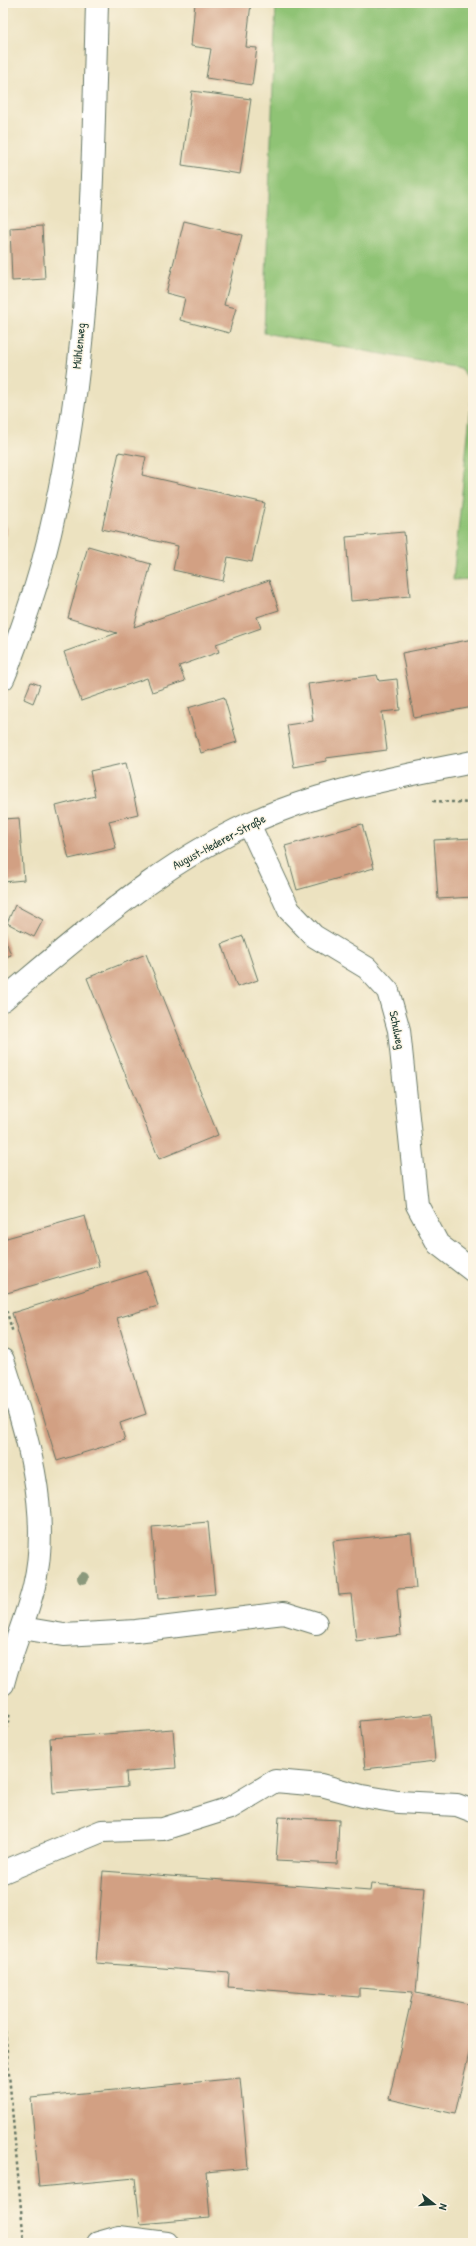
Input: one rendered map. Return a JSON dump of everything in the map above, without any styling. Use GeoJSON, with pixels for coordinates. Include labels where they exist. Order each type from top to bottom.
{"type":"FeatureCollection","features":[{"type":"Feature","properties":{"kind":"street","name":"Mühlenweg"},"geometry":{"type":"LineString","coordinates":[[3,679],[31,603],[55,514],[71,435],[86,274],[94,112],[97,3]]}},
{"type":"Feature","properties":{"kind":"street","name":"August-Hederer-Straße"},"geometry":{"type":"LineString","coordinates":[[3,1000],[100,917],[152,879],[191,854],[249,824],[327,794],[403,775],[473,762]]}},
{"type":"Feature","properties":{"kind":"street","name":"Schulweg"},"geometry":{"type":"LineString","coordinates":[[249,824],[289,910],[314,936],[367,968],[388,991],[399,1030],[417,1205],[438,1244],[473,1271]]}},
{"type":"Feature","properties":{"kind":"street"},"geometry":{"type":"LineString","coordinates":[[3,1360],[20,1413],[38,1494],[40,1542],[34,1585],[22,1628],[6,1661],[3,1684]]}},
{"type":"Feature","properties":{"kind":"street"},"geometry":{"type":"LineString","coordinates":[[22,1628],[64,1635],[136,1631],[284,1613],[316,1623]]}},
{"type":"Feature","properties":{"kind":"street"},"geometry":{"type":"LineString","coordinates":[[3,1872],[102,1831],[163,1829],[230,1808],[274,1781],[321,1785],[362,1796],[398,1802],[457,1805],[473,1812]]}},
{"type":"Feature","properties":{"kind":"street"},"geometry":{"type":"LineString","coordinates":[[98,2243],[119,2238],[167,2243]]}},
{"type":"Feature","properties":{"kind":"path"},"geometry":{"type":"LineString","coordinates":[[426,801],[473,803]]}},
{"type":"Feature","properties":{"kind":"path"},"geometry":{"type":"LineString","coordinates":[[3,2006],[24,2243]]}},
{"type":"Feature","properties":{"kind":"green space"},"geometry":{"type":"Polygon","coordinates":[[[276,3],[473,3],[473,385],[460,368],[264,333],[276,3]]]}},
{"type":"Feature","properties":{"kind":"green space"},"geometry":{"type":"Polygon","coordinates":[[[473,385],[473,579],[453,580],[473,385]]]}},
{"type":"Feature","properties":{"kind":"building"},"geometry":{"type":"Polygon","coordinates":[[[195,3],[251,3],[246,47],[257,48],[252,85],[206,78],[211,49],[191,46],[195,3]]]}},
{"type":"Feature","properties":{"kind":"building"},"geometry":{"type":"Polygon","coordinates":[[[192,91],[251,99],[240,174],[182,165],[192,91]]]}},
{"type":"Feature","properties":{"kind":"building"},"geometry":{"type":"Polygon","coordinates":[[[4,110],[5,156],[3,156],[4,110]]]}},
{"type":"Feature","properties":{"kind":"building"},"geometry":{"type":"Polygon","coordinates":[[[184,221],[242,235],[224,305],[236,308],[229,333],[180,320],[185,298],[166,293],[184,221]]]}},
{"type":"Feature","properties":{"kind":"building"},"geometry":{"type":"Polygon","coordinates":[[[42,226],[45,279],[12,281],[10,228],[42,226]]]}},
{"type":"Feature","properties":{"kind":"building"},"geometry":{"type":"Polygon","coordinates":[[[119,452],[146,457],[142,475],[265,503],[252,562],[228,557],[223,581],[173,570],[178,546],[102,529],[119,452]]]}},
{"type":"Feature","properties":{"kind":"building"},"geometry":{"type":"Polygon","coordinates":[[[3,512],[7,535],[3,535],[3,512]]]}},
{"type":"Feature","properties":{"kind":"building"},"geometry":{"type":"Polygon","coordinates":[[[404,532],[410,596],[351,601],[346,537],[404,532]]]}},
{"type":"Feature","properties":{"kind":"building"},"geometry":{"type":"Polygon","coordinates":[[[88,546],[151,564],[134,627],[269,580],[279,610],[257,617],[261,628],[216,644],[219,652],[179,666],[185,681],[152,692],[147,678],[81,701],[64,652],[117,633],[68,618],[88,546]]]}},
{"type":"Feature","properties":{"kind":"building"},"geometry":{"type":"Polygon","coordinates":[[[473,639],[473,707],[414,718],[402,653],[473,639]]]}},
{"type":"Feature","properties":{"kind":"building"},"geometry":{"type":"Polygon","coordinates":[[[377,675],[379,681],[397,679],[400,710],[382,712],[387,750],[326,758],[326,761],[294,767],[287,725],[313,721],[308,684],[377,675]]]}},
{"type":"Feature","properties":{"kind":"building"},"geometry":{"type":"Polygon","coordinates":[[[31,682],[40,685],[33,703],[24,699],[31,682]]]}},
{"type":"Feature","properties":{"kind":"building"},"geometry":{"type":"Polygon","coordinates":[[[224,697],[237,742],[201,753],[188,708],[224,697]]]}},
{"type":"Feature","properties":{"kind":"building"},"geometry":{"type":"Polygon","coordinates":[[[126,763],[138,814],[109,821],[116,848],[69,859],[56,806],[95,796],[90,771],[126,763]]]}},
{"type":"Feature","properties":{"kind":"building"},"geometry":{"type":"Polygon","coordinates":[[[19,818],[24,880],[3,882],[3,819],[19,818]]]}},
{"type":"Feature","properties":{"kind":"building"},"geometry":{"type":"Polygon","coordinates":[[[362,824],[374,868],[297,890],[285,846],[362,824]]]}},
{"type":"Feature","properties":{"kind":"building"},"geometry":{"type":"Polygon","coordinates":[[[473,838],[473,897],[438,899],[434,840],[473,838]]]}},
{"type":"Feature","properties":{"kind":"building"},"geometry":{"type":"Polygon","coordinates":[[[15,905],[43,920],[34,937],[7,923],[15,905]]]}},
{"type":"Feature","properties":{"kind":"building"},"geometry":{"type":"Polygon","coordinates":[[[3,933],[11,955],[3,958],[3,933]]]}},
{"type":"Feature","properties":{"kind":"building"},"geometry":{"type":"Polygon","coordinates":[[[243,936],[258,980],[237,987],[222,944],[243,936]]]}},
{"type":"Feature","properties":{"kind":"building"},"geometry":{"type":"Polygon","coordinates":[[[146,954],[218,1135],[159,1159],[87,978],[146,954]]]}},
{"type":"Feature","properties":{"kind":"building"},"geometry":{"type":"Polygon","coordinates":[[[85,1216],[99,1266],[7,1293],[3,1280],[3,1239],[85,1216]]]}},
{"type":"Feature","properties":{"kind":"building"},"geometry":{"type":"Polygon","coordinates":[[[147,1271],[158,1306],[117,1318],[146,1414],[120,1423],[125,1440],[57,1461],[12,1313],[147,1271]]]}},
{"type":"Feature","properties":{"kind":"building"},"geometry":{"type":"Polygon","coordinates":[[[208,1522],[215,1594],[158,1599],[152,1527],[208,1522]]]}},
{"type":"Feature","properties":{"kind":"building"},"geometry":{"type":"Polygon","coordinates":[[[411,1533],[416,1588],[397,1589],[401,1635],[356,1641],[351,1594],[339,1595],[333,1541],[411,1533]]]}},
{"type":"Feature","properties":{"kind":"building"},"geometry":{"type":"Polygon","coordinates":[[[431,1714],[435,1761],[365,1769],[360,1721],[431,1714]]]}},
{"type":"Feature","properties":{"kind":"building"},"geometry":{"type":"Polygon","coordinates":[[[173,1729],[176,1768],[126,1772],[127,1787],[53,1793],[50,1738],[173,1729]]]}},
{"type":"Feature","properties":{"kind":"building"},"geometry":{"type":"Polygon","coordinates":[[[279,1817],[339,1820],[337,1864],[276,1861],[279,1817]]]}},
{"type":"Feature","properties":{"kind":"building"},"geometry":{"type":"Polygon","coordinates":[[[103,1871],[370,1891],[371,1884],[425,1888],[416,1993],[473,2005],[473,2036],[455,2114],[389,2099],[413,1992],[359,1988],[359,1997],[228,1987],[229,1973],[96,1963],[103,1871]]]}},
{"type":"Feature","properties":{"kind":"building"},"geometry":{"type":"Polygon","coordinates":[[[240,2078],[248,2168],[206,2172],[210,2218],[140,2224],[135,2178],[39,2187],[31,2098],[240,2078]]]}}]}
